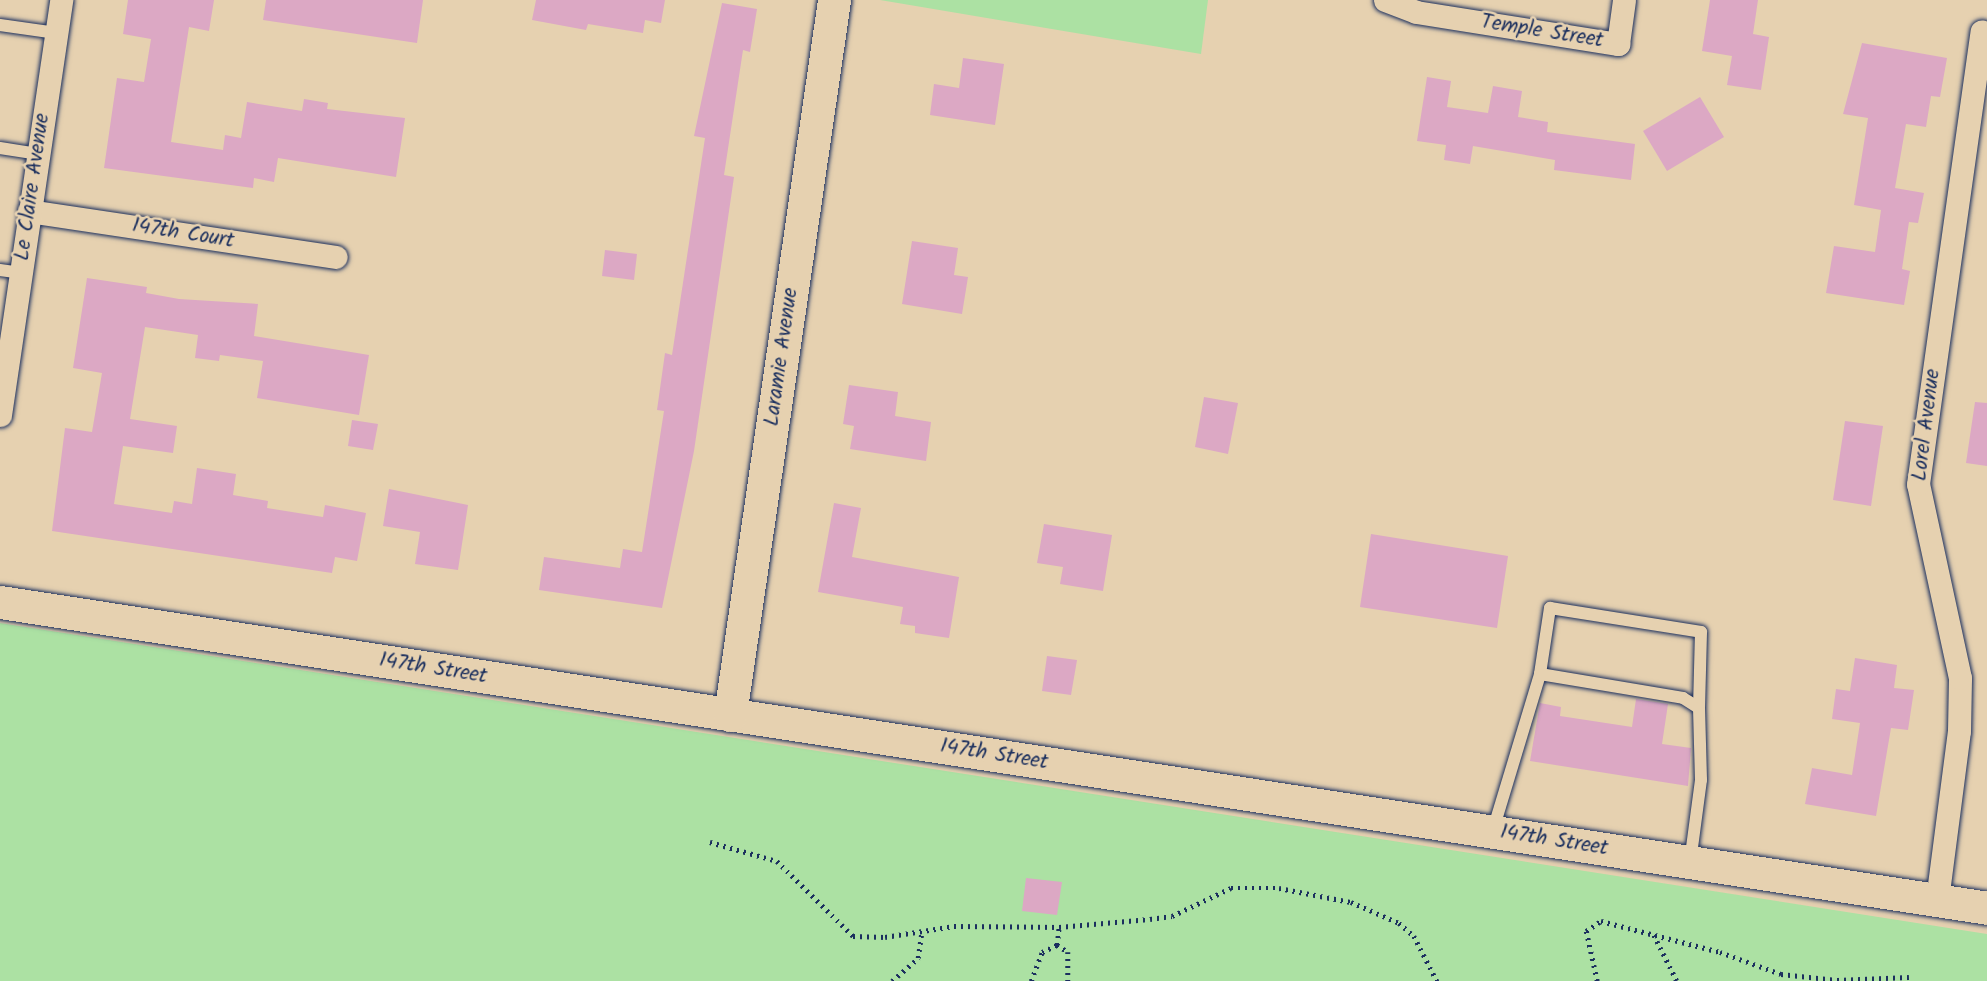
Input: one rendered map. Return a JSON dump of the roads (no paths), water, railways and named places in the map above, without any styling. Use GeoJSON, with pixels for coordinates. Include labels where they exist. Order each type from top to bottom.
{"type":"FeatureCollection","features":[{"type":"Feature","properties":{"kind":"main road","name":"Laramie Avenue"},"geometry":{"type":"LineString","coordinates":[[730,715],[834,0]]}},
{"type":"Feature","properties":{"kind":"main road","name":"147th Street"},"geometry":{"type":"LineString","coordinates":[[0,602],[1987,908]]}},
{"type":"Feature","properties":{"kind":"street","name":"Le Claire Avenue"},"geometry":{"type":"LineString","coordinates":[[0,415],[10,272],[29,211],[61,0]]}},
{"type":"Feature","properties":{"kind":"street","name":"Temple Street"},"geometry":{"type":"LineString","coordinates":[[1385,0],[1416,12],[1618,44],[1624,0]]}},
{"type":"Feature","properties":{"kind":"street","name":"Lorel Avenue"},"geometry":{"type":"LineString","coordinates":[[1937,900],[1959,731],[1960,678],[1918,484],[1982,31]]}},
{"type":"Feature","properties":{"kind":"street","name":"147th Court"},"geometry":{"type":"LineString","coordinates":[[29,211],[336,257]]}},
{"type":"Feature","properties":{"kind":"lane"},"geometry":{"type":"LineString","coordinates":[[0,25],[56,33]]}},
{"type":"Feature","properties":{"kind":"lane"},"geometry":{"type":"LineString","coordinates":[[0,149],[38,155]]}},
{"type":"Feature","properties":{"kind":"lane"},"geometry":{"type":"LineString","coordinates":[[1492,831],[1540,674],[1549,608],[1701,632],[1700,780],[1690,862]]}},
{"type":"Feature","properties":{"kind":"lane"},"geometry":{"type":"LineString","coordinates":[[1540,674],[1683,698],[1699,708]]}}]}
